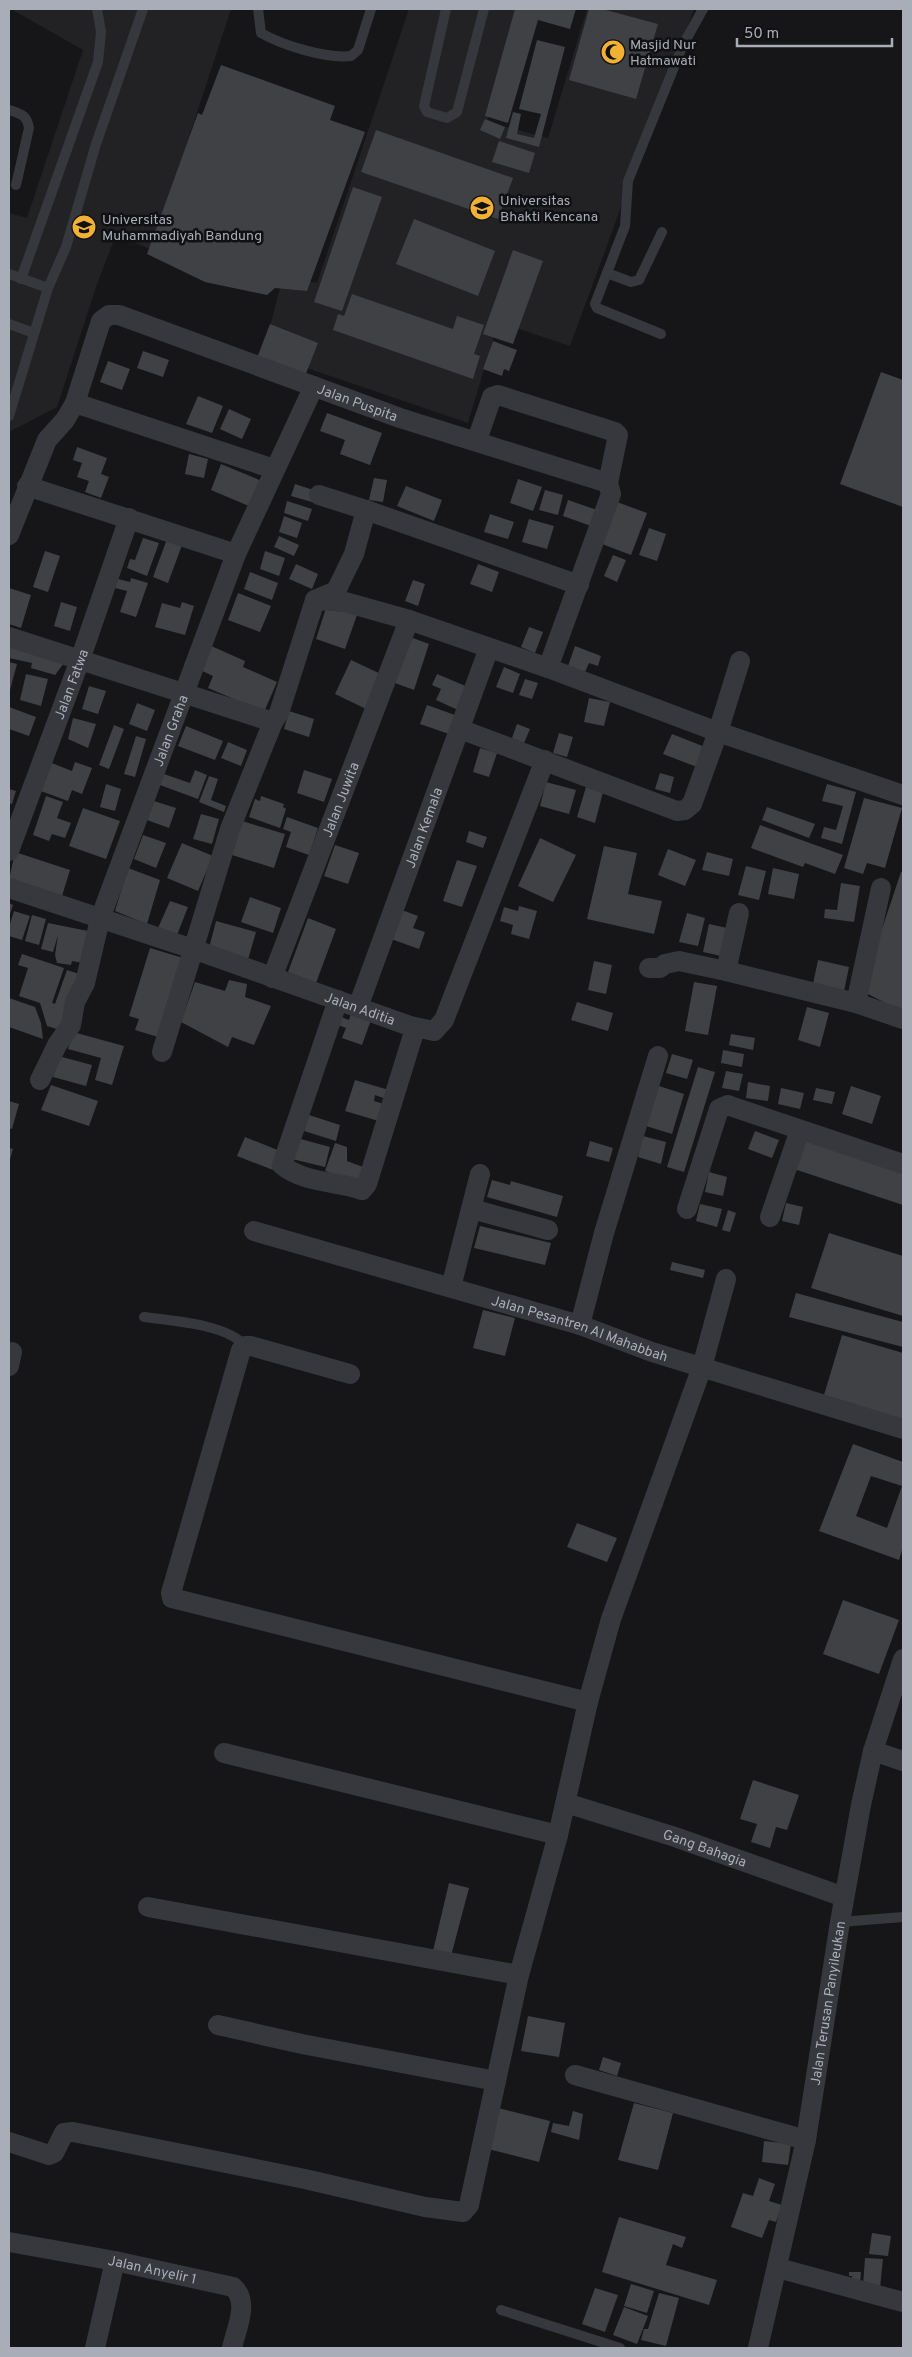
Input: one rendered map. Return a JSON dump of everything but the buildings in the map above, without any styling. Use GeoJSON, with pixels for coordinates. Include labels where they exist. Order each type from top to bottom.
{"type":"FeatureCollection","features":[{"type":"Feature","properties":{"kind":"street","name":"Jalan Puspita"},"geometry":{"type":"LineString","coordinates":[[75,403],[101,321],[109,315],[119,316],[400,418],[476,440],[608,483]]}},
{"type":"Feature","properties":{"kind":"street","name":"Jalan Graha"},"geometry":{"type":"LineString","coordinates":[[40,1080],[57,1046],[71,1025],[75,1002],[85,983],[100,918],[182,693],[236,554],[314,386]]}},
{"type":"Feature","properties":{"kind":"street"},"geometry":{"type":"LineString","coordinates":[[476,440],[494,395],[615,432],[618,440],[608,483],[611,494],[548,668]]}},
{"type":"Feature","properties":{"kind":"street"},"geometry":{"type":"LineString","coordinates":[[9,535],[47,440],[65,420],[75,403],[274,469]]}},
{"type":"Feature","properties":{"kind":"street"},"geometry":{"type":"LineString","coordinates":[[27,486],[236,554]]}},
{"type":"Feature","properties":{"kind":"street"},"geometry":{"type":"LineString","coordinates":[[319,494],[579,586]]}},
{"type":"Feature","properties":{"kind":"street"},"geometry":{"type":"LineString","coordinates":[[162,1052],[230,829],[272,722],[279,713],[315,600],[336,591],[354,554],[366,510]]}},
{"type":"Feature","properties":{"kind":"street","name":"Jalan Fatwa"},"geometry":{"type":"LineString","coordinates":[[9,851],[80,660],[128,518]]}},
{"type":"Feature","properties":{"kind":"street"},"geometry":{"type":"LineString","coordinates":[[315,600],[345,602],[409,620],[548,668],[718,732],[903,795]]}},
{"type":"Feature","properties":{"kind":"street","name":"Jalan Juwita"},"geometry":{"type":"LineString","coordinates":[[272,978],[409,620]]}},
{"type":"Feature","properties":{"kind":"street"},"geometry":{"type":"LineString","coordinates":[[9,637],[272,722]]}},
{"type":"Feature","properties":{"kind":"street","name":"Jalan Kemala"},"geometry":{"type":"LineString","coordinates":[[358,1007],[489,648]]}},
{"type":"Feature","properties":{"kind":"street"},"geometry":{"type":"LineString","coordinates":[[460,729],[677,811],[685,810],[692,804],[718,732],[740,661]]}},
{"type":"Feature","properties":{"kind":"street","name":"Jalan Aditia"},"geometry":{"type":"LineString","coordinates":[[9,888],[193,949],[410,1026],[434,1031],[444,1020],[545,760]]}},
{"type":"Feature","properties":{"kind":"street"},"geometry":{"type":"LineString","coordinates":[[856,1003],[881,888]]}},
{"type":"Feature","properties":{"kind":"street"},"geometry":{"type":"LineString","coordinates":[[726,971],[739,913]]}},
{"type":"Feature","properties":{"kind":"street"},"geometry":{"type":"LineString","coordinates":[[649,968],[660,968],[665,964],[679,962],[726,971],[856,1003],[903,1019]]}},
{"type":"Feature","properties":{"kind":"street"},"geometry":{"type":"LineString","coordinates":[[338,1000],[282,1164],[298,1176],[346,1184],[362,1190],[368,1184],[414,1032],[410,1026]]}},
{"type":"Feature","properties":{"kind":"street"},"geometry":{"type":"LineString","coordinates":[[580,1325],[604,1233],[658,1056]]}},
{"type":"Feature","properties":{"kind":"street"},"geometry":{"type":"LineString","coordinates":[[687,1210],[719,1109],[728,1105],[903,1164]]}},
{"type":"Feature","properties":{"kind":"street"},"geometry":{"type":"LineString","coordinates":[[770,1217],[800,1130]]}},
{"type":"Feature","properties":{"kind":"street"},"geometry":{"type":"LineString","coordinates":[[451,1287],[480,1174]]}},
{"type":"Feature","properties":{"kind":"street"},"geometry":{"type":"LineString","coordinates":[[472,1209],[548,1230]]}},
{"type":"Feature","properties":{"kind":"street","name":"Jalan Pesantren Al Mahabbah"},"geometry":{"type":"LineString","coordinates":[[254,1231],[580,1325],[702,1367],[903,1429]]}},
{"type":"Feature","properties":{"kind":"street"},"geometry":{"type":"LineString","coordinates":[[9,2142],[49,2155],[54,2153],[64,2133],[73,2132],[305,2179],[425,2207],[463,2212],[469,2205],[519,1975],[558,1835],[588,1702],[610,1619],[702,1367],[726,1279]]}},
{"type":"Feature","properties":{"kind":"street"},"geometry":{"type":"LineString","coordinates":[[350,1374],[245,1346],[241,1350],[171,1593],[172,1598],[588,1702]]}},
{"type":"Feature","properties":{"kind":"street","name":"Jalan Terusan Panyileukan"},"geometry":{"type":"LineString","coordinates":[[758,2348],[806,2140],[844,1897],[873,1751],[903,1659]]}},
{"type":"Feature","properties":{"kind":"street"},"geometry":{"type":"LineString","coordinates":[[873,1751],[903,1761]]}},
{"type":"Feature","properties":{"kind":"street"},"geometry":{"type":"LineString","coordinates":[[224,1753],[558,1835]]}},
{"type":"Feature","properties":{"kind":"street","name":"Gang Bahagia"},"geometry":{"type":"LineString","coordinates":[[566,1803],[675,1837],[844,1897]]}},
{"type":"Feature","properties":{"kind":"street"},"geometry":{"type":"LineString","coordinates":[[148,1907],[519,1975]]}},
{"type":"Feature","properties":{"kind":"street"},"geometry":{"type":"LineString","coordinates":[[218,2025],[302,2044],[496,2081]]}},
{"type":"Feature","properties":{"kind":"street"},"geometry":{"type":"LineString","coordinates":[[574,2075],[806,2140]]}},
{"type":"Feature","properties":{"kind":"street","name":"Jalan Anyelir 1"},"geometry":{"type":"LineString","coordinates":[[9,2242],[115,2261],[233,2287],[239,2293],[242,2302],[232,2348]]}},
{"type":"Feature","properties":{"kind":"street"},"geometry":{"type":"LineString","coordinates":[[95,2348],[115,2261]]}},
{"type":"Feature","properties":{"kind":"street"},"geometry":{"type":"LineString","coordinates":[[778,2268],[903,2302]]}},
{"type":"Feature","properties":{"kind":"lane"},"geometry":{"type":"LineString","coordinates":[[21,279],[98,62],[101,32],[97,9]]}},
{"type":"Feature","properties":{"kind":"lane"},"geometry":{"type":"LineString","coordinates":[[9,416],[48,288],[66,247],[96,144],[143,9]]}},
{"type":"Feature","properties":{"kind":"lane"},"geometry":{"type":"LineString","coordinates":[[258,9],[260,33],[272,40],[339,58],[351,56],[358,50],[371,9]]}},
{"type":"Feature","properties":{"kind":"lane"},"geometry":{"type":"LineString","coordinates":[[446,9],[424,106],[427,112],[447,118],[457,112],[484,10]]}},
{"type":"Feature","properties":{"kind":"lane"},"geometry":{"type":"LineString","coordinates":[[661,334],[597,308],[596,299],[608,273],[625,226],[628,181],[683,45],[703,9]]}},
{"type":"Feature","properties":{"kind":"lane"},"geometry":{"type":"LineString","coordinates":[[9,110],[21,114],[27,119],[30,128],[16,186]]}},
{"type":"Feature","properties":{"kind":"lane"},"geometry":{"type":"LineString","coordinates":[[608,273],[632,282],[639,280],[662,232]]}},
{"type":"Feature","properties":{"kind":"lane"},"geometry":{"type":"LineString","coordinates":[[9,274],[48,288]]}},
{"type":"Feature","properties":{"kind":"lane"},"geometry":{"type":"LineString","coordinates":[[9,324],[34,333]]}},
{"type":"Feature","properties":{"kind":"lane"},"geometry":{"type":"LineString","coordinates":[[144,1316],[204,1327],[233,1336],[245,1346]]}},
{"type":"Feature","properties":{"kind":"lane"},"geometry":{"type":"LineString","coordinates":[[840,1922],[903,1917]]}},
{"type":"Feature","properties":{"kind":"lane"},"geometry":{"type":"LineString","coordinates":[[500,2310],[620,2348]]}},
{"type":"Feature","properties":{"kind":"shaded area","name":"Universitas Muhammadiyah Bandung"},"geometry":{"type":"Polygon","coordinates":[[[11,9],[231,9],[152,250],[116,235],[97,284],[57,407],[9,432],[9,213],[27,218],[83,50],[11,9]]]}},
{"type":"Feature","properties":{"kind":"shaded area","name":"Universitas Bhakti Kencana"},"geometry":{"type":"Polygon","coordinates":[[[409,9],[516,9],[487,122],[548,138],[587,9],[694,9],[570,346],[498,322],[468,423],[263,353],[283,277],[317,283],[409,9]]]}},
{"type":"Feature","properties":{"kind":"place","name":"Masjid Nur Hatmawati"},"geometry":{"type":"Point","coordinates":[613,52]}},
{"type":"Feature","properties":{"kind":"place","name":"Universitas Bhakti Kencana"},"geometry":{"type":"Point","coordinates":[482,208]}},
{"type":"Feature","properties":{"kind":"place","name":"Universitas Muhammadiyah Bandung"},"geometry":{"type":"Point","coordinates":[84,227]}}]}
